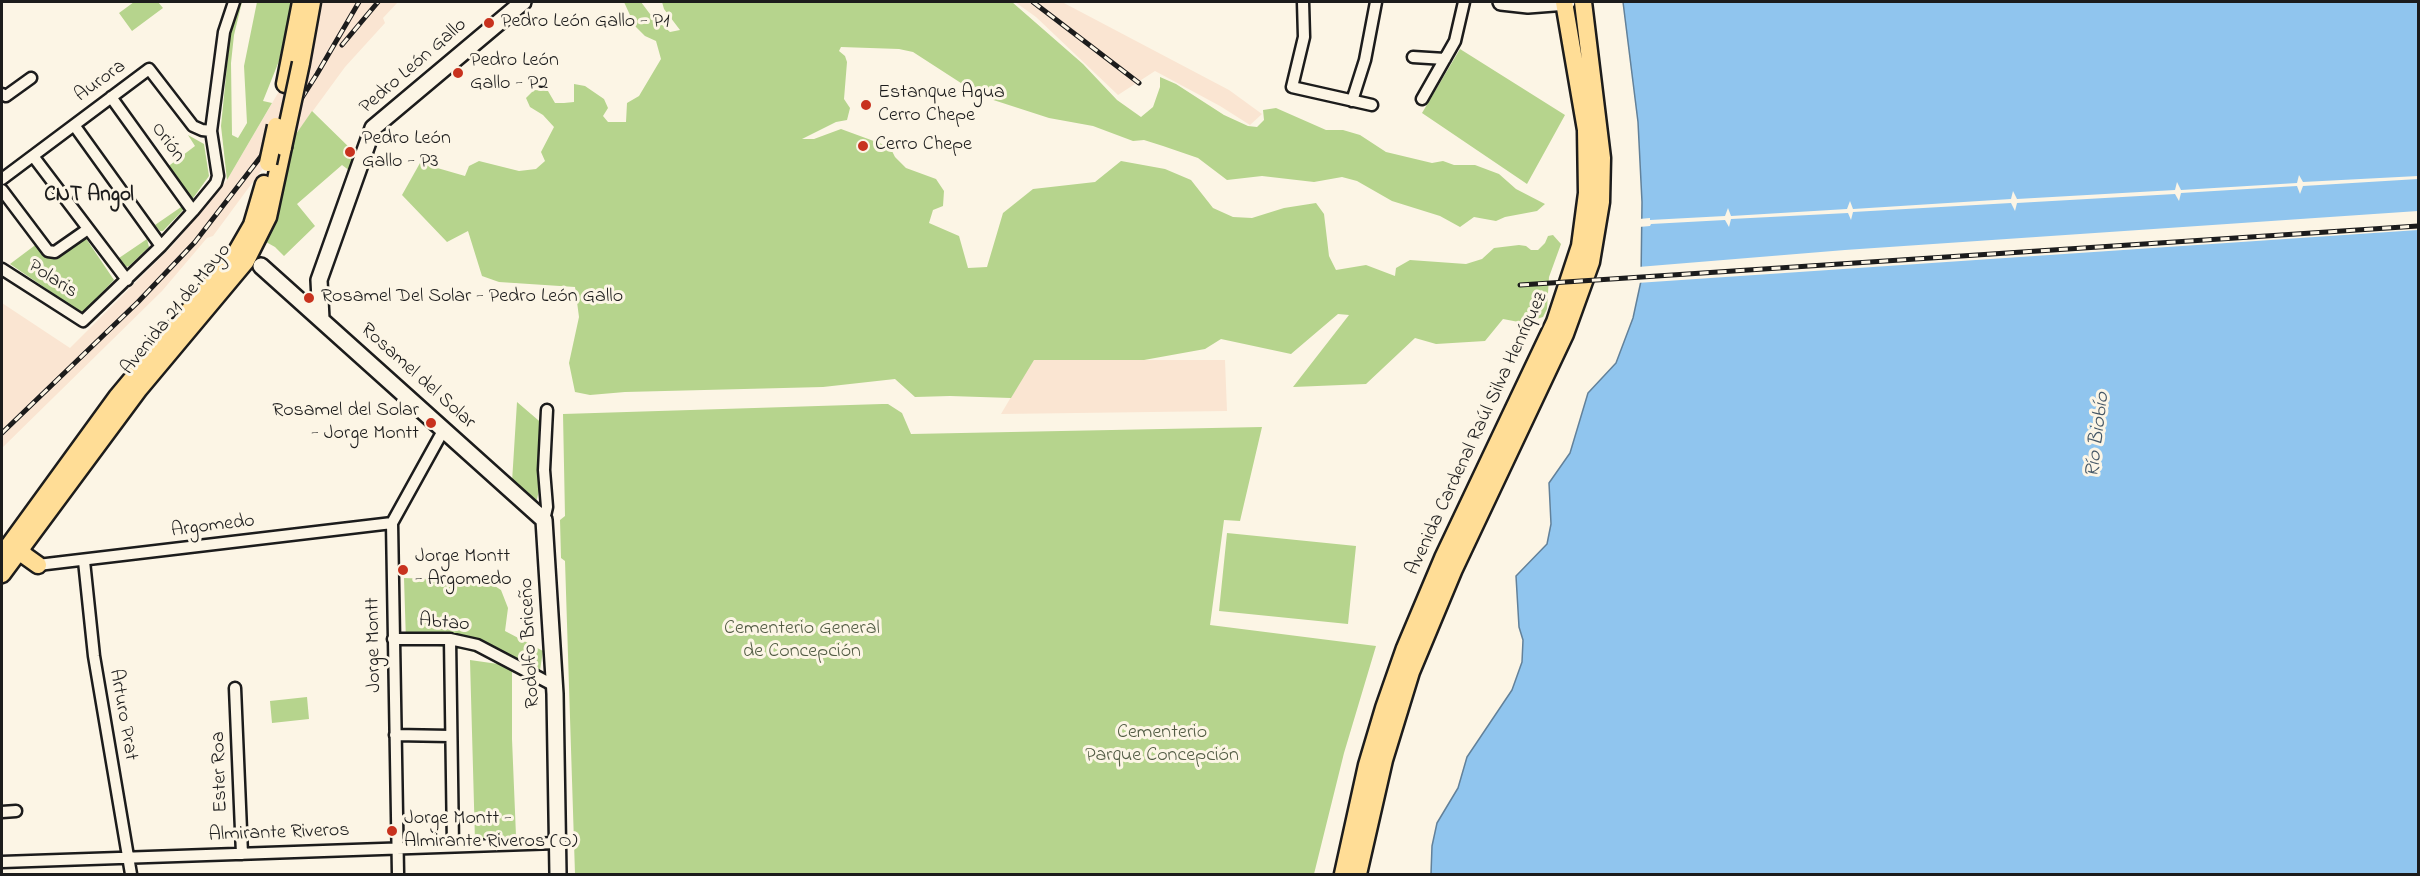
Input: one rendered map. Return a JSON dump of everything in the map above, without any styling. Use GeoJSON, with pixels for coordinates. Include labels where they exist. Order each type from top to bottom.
{"type":"FeatureCollection","features":[{"type":"Feature","properties":{"kind":"main road","name":"Avenida 21 de Mayo"},"geometry":{"type":"LineString","coordinates":[[2,555],[117,397],[240,248],[255,219],[301,2]]}},
{"type":"Feature","properties":{"kind":"main road","name":"Avenida 21 de Mayo"},"geometry":{"type":"LineString","coordinates":[[2,574],[139,389],[241,268],[254,248],[268,217],[312,2]]}},
{"type":"Feature","properties":{"kind":"main road","name":"Avenida Cardenal Raúl Silva Henríquez"},"geometry":{"type":"LineString","coordinates":[[1343,874],[1367,765],[1405,648],[1443,558],[1555,322],[1578,254],[1585,213],[1587,152],[1583,109],[1565,2]]}},
{"type":"Feature","properties":{"kind":"main road","name":"Avenida Cardenal Raúl Silva Henríquez"},"geometry":{"type":"LineString","coordinates":[[1358,874],[1381,770],[1411,672],[1454,569],[1565,334],[1591,262],[1601,202],[1602,158],[1583,2]]}},
{"type":"Feature","properties":{"kind":"main road"},"geometry":{"type":"LineString","coordinates":[[241,268],[261,266],[254,248]]}},
{"type":"Feature","properties":{"kind":"main road"},"geometry":{"type":"LineString","coordinates":[[20,530],[21,549],[27,558],[38,565]]}},
{"type":"Feature","properties":{"kind":"main road"},"geometry":{"type":"LineString","coordinates":[[2,574],[38,565]]}},
{"type":"Feature","properties":{"kind":"street"},"geometry":{"type":"LineString","coordinates":[[33,156],[127,280],[161,246],[216,183],[218,176],[211,131],[224,32],[234,2]]}},
{"type":"Feature","properties":{"kind":"street","name":"Pedro León Gallo"},"geometry":{"type":"LineString","coordinates":[[321,319],[319,280],[373,128],[523,2]]}},
{"type":"Feature","properties":{"kind":"street"},"geometry":{"type":"LineString","coordinates":[[1303,2],[1304,37],[1292,87],[1372,105]]}},
{"type":"Feature","properties":{"kind":"street"},"geometry":{"type":"LineString","coordinates":[[1352,101],[1365,60],[1376,2]]}},
{"type":"Feature","properties":{"kind":"street"},"geometry":{"type":"LineString","coordinates":[[1422,99],[1455,41],[1464,2]]}},
{"type":"Feature","properties":{"kind":"street"},"geometry":{"type":"LineString","coordinates":[[1500,2],[1565,2]]}},
{"type":"Feature","properties":{"kind":"street"},"geometry":{"type":"LineString","coordinates":[[1413,57],[1445,59]]}},
{"type":"Feature","properties":{"kind":"street","name":"Aurora"},"geometry":{"type":"LineString","coordinates":[[2,179],[149,69],[193,126],[211,131]]}},
{"type":"Feature","properties":{"kind":"street"},"geometry":{"type":"LineString","coordinates":[[2,94],[6,96],[31,78]]}},
{"type":"Feature","properties":{"kind":"street","name":"Orión"},"geometry":{"type":"LineString","coordinates":[[111,97],[193,211]]}},
{"type":"Feature","properties":{"kind":"street"},"geometry":{"type":"LineString","coordinates":[[74,125],[161,246]]}},
{"type":"Feature","properties":{"kind":"street"},"geometry":{"type":"LineString","coordinates":[[2,190],[48,251],[55,252],[88,229]]}},
{"type":"Feature","properties":{"kind":"street","name":"Rosamel del Solar"},"geometry":{"type":"LineString","coordinates":[[261,266],[544,520]]}},
{"type":"Feature","properties":{"kind":"street","name":"Polaris"},"geometry":{"type":"LineString","coordinates":[[2,269],[83,321],[127,280]]}},
{"type":"Feature","properties":{"kind":"street"},"geometry":{"type":"LineString","coordinates":[[291,292],[307,288],[319,280]]}},
{"type":"Feature","properties":{"kind":"street","name":"Rodolfo Briceño"},"geometry":{"type":"LineString","coordinates":[[547,410],[544,470],[547,507],[544,520],[555,686],[558,874]]}},
{"type":"Feature","properties":{"kind":"street","name":"Jorge Montt"},"geometry":{"type":"LineString","coordinates":[[398,874],[392,523],[444,429]]}},
{"type":"Feature","properties":{"kind":"street","name":"Argomedo"},"geometry":{"type":"LineString","coordinates":[[38,565],[392,523]]}},
{"type":"Feature","properties":{"kind":"street","name":"Arturo Prat"},"geometry":{"type":"LineString","coordinates":[[84,561],[94,656],[131,874]]}},
{"type":"Feature","properties":{"kind":"street","name":"Abtao"},"geometry":{"type":"LineString","coordinates":[[393,639],[450,639],[477,645],[555,686]]}},
{"type":"Feature","properties":{"kind":"street"},"geometry":{"type":"LineString","coordinates":[[450,639],[453,846]]}},
{"type":"Feature","properties":{"kind":"street","name":"Ester Roa"},"geometry":{"type":"LineString","coordinates":[[235,688],[242,854]]}},
{"type":"Feature","properties":{"kind":"street"},"geometry":{"type":"LineString","coordinates":[[395,735],[450,736]]}},
{"type":"Feature","properties":{"kind":"street"},"geometry":{"type":"LineString","coordinates":[[2,812],[16,811]]}},
{"type":"Feature","properties":{"kind":"street","name":"Almirante Riveros"},"geometry":{"type":"LineString","coordinates":[[2,862],[557,843]]}},
{"type":"Feature","properties":{"kind":"shaded area"},"geometry":{"type":"Polygon","coordinates":[[[319,2],[398,2],[383,18],[385,23],[345,67],[296,134],[261,171],[213,236],[207,238],[162,291],[2,448],[2,303],[70,348],[174,244],[227,180],[319,23],[319,2]]]}},
{"type":"Feature","properties":{"kind":"shaded area"},"geometry":{"type":"Polygon","coordinates":[[[1015,2],[1062,2],[1229,90],[1262,114],[1250,125],[1155,71],[1118,95],[1036,17],[1015,2]]]}},
{"type":"Feature","properties":{"kind":"shaded area"},"geometry":{"type":"Polygon","coordinates":[[[1033,360],[1225,360],[1227,411],[1001,414],[1033,360]]]}},
{"type":"Feature","properties":{"kind":"green space"},"geometry":{"type":"Polygon","coordinates":[[[134,2],[158,2],[163,8],[132,31],[119,13],[134,2]]]}},
{"type":"Feature","properties":{"kind":"green space"},"geometry":{"type":"Polygon","coordinates":[[[240,2],[242,2],[234,35],[231,63],[232,135],[238,138],[247,123],[244,66],[257,2],[292,2],[279,61],[263,101],[272,103],[227,180],[221,126],[229,46],[225,38],[229,35],[240,2]]]}},
{"type":"Feature","properties":{"kind":"green space"},"geometry":{"type":"Polygon","coordinates":[[[624,2],[641,2],[650,14],[670,32],[680,30],[664,9],[662,2],[1012,2],[1083,64],[1117,100],[1141,117],[1153,107],[1160,87],[1160,77],[1176,84],[1224,115],[1248,126],[1257,127],[1264,120],[1263,110],[1276,108],[1326,130],[1343,130],[1360,135],[1386,152],[1432,163],[1443,161],[1454,165],[1475,165],[1499,174],[1516,189],[1545,204],[1537,211],[1496,221],[1474,217],[1460,227],[1440,216],[1392,201],[1357,181],[1342,177],[1314,182],[1262,176],[1227,180],[1198,158],[1163,146],[1144,140],[1133,141],[1093,126],[1049,118],[981,96],[913,52],[899,49],[841,47],[839,51],[845,56],[847,62],[844,99],[850,108],[847,120],[836,122],[802,139],[814,139],[841,129],[890,147],[895,157],[906,168],[936,179],[944,191],[943,206],[933,210],[929,223],[959,236],[968,268],[987,267],[1003,213],[1033,189],[1095,182],[1121,161],[1165,169],[1191,180],[1213,208],[1233,217],[1252,218],[1284,208],[1316,203],[1324,214],[1329,256],[1336,270],[1366,265],[1395,276],[1396,268],[1410,260],[1466,264],[1482,259],[1494,248],[1519,245],[1538,250],[1548,236],[1553,235],[1561,244],[1549,277],[1547,309],[1543,317],[1524,323],[1503,319],[1485,341],[1436,344],[1415,338],[1366,384],[1293,387],[1349,315],[1338,314],[1291,354],[1221,339],[1205,349],[1144,360],[1034,360],[1011,398],[915,397],[895,379],[823,387],[590,395],[575,392],[569,363],[579,317],[575,287],[499,282],[482,276],[468,231],[447,242],[402,195],[420,163],[465,176],[469,166],[479,161],[519,171],[536,169],[545,161],[541,152],[554,127],[543,115],[530,107],[526,98],[534,90],[548,91],[555,103],[564,103],[574,102],[574,84],[585,86],[604,99],[608,108],[603,116],[608,122],[626,122],[627,103],[639,96],[661,59],[656,41],[645,36],[635,26],[624,2]]]}},
{"type":"Feature","properties":{"kind":"green space"},"geometry":{"type":"Polygon","coordinates":[[[1460,49],[1565,115],[1527,184],[1422,113],[1460,49]]]}},
{"type":"Feature","properties":{"kind":"green space"},"geometry":{"type":"Polygon","coordinates":[[[312,111],[356,154],[350,171],[342,165],[297,204],[315,226],[284,256],[266,242],[275,220],[290,148],[296,134],[312,111]]]}},
{"type":"Feature","properties":{"kind":"green space"},"geometry":{"type":"Polygon","coordinates":[[[188,135],[204,144],[209,176],[191,201],[166,168],[195,146],[188,135]]]}},
{"type":"Feature","properties":{"kind":"green space"},"geometry":{"type":"Polygon","coordinates":[[[184,205],[184,209],[163,231],[160,231],[155,225],[184,205]]]}},
{"type":"Feature","properties":{"kind":"green space"},"geometry":{"type":"Polygon","coordinates":[[[83,237],[114,280],[82,313],[10,264],[38,243],[50,259],[83,237]]]}},
{"type":"Feature","properties":{"kind":"green space"},"geometry":{"type":"Polygon","coordinates":[[[147,239],[149,247],[126,267],[119,258],[147,239]]]}},
{"type":"Feature","properties":{"kind":"green space"},"geometry":{"type":"Polygon","coordinates":[[[517,402],[545,426],[544,470],[536,503],[512,482],[517,402]]]}},
{"type":"Feature","properties":{"kind":"green space","name":"Cementerio General de Concepción"},"geometry":{"type":"Polygon","coordinates":[[[888,404],[902,413],[911,434],[1262,427],[1240,521],[1224,520],[1210,625],[1376,646],[1344,753],[1314,874],[575,874],[565,561],[561,558],[560,520],[565,516],[563,414],[888,404]]]}},
{"type":"Feature","properties":{"kind":"green space"},"geometry":{"type":"Polygon","coordinates":[[[1227,533],[1356,546],[1348,624],[1219,611],[1227,533]]]}},
{"type":"Feature","properties":{"kind":"green space"},"geometry":{"type":"Polygon","coordinates":[[[404,578],[487,581],[501,590],[508,608],[505,631],[543,651],[538,683],[512,669],[516,836],[475,841],[470,660],[505,665],[468,650],[406,642],[404,578]]]}},
{"type":"Feature","properties":{"kind":"green space"},"geometry":{"type":"Polygon","coordinates":[[[307,697],[309,719],[272,723],[270,701],[307,697]]]}},
{"type":"Feature","properties":{"kind":"water","name":"Río Biobío"},"geometry":{"type":"Polygon","coordinates":[[[1623,2],[2418,2],[2418,874],[1431,874],[1432,846],[1437,823],[1458,788],[1467,757],[1512,690],[1522,662],[1523,640],[1519,627],[1516,576],[1547,544],[1551,524],[1549,483],[1570,453],[1588,393],[1616,363],[1633,318],[1641,281],[1642,202],[1638,122],[1623,2]]]}},
{"type":"Feature","properties":{"kind":"pier"},"geometry":{"type":"Polygon","coordinates":[[[2299,175],[2303,182],[2418,176],[2418,179],[2303,186],[2300,194],[2297,186],[2181,193],[2179,201],[2175,194],[2017,203],[2015,211],[2011,203],[1853,212],[1851,220],[1848,213],[1731,219],[1729,227],[1725,220],[1651,224],[1639,227],[1639,219],[1725,216],[1728,208],[1731,216],[1847,209],[1850,201],[1853,209],[2011,199],[2013,191],[2017,199],[2175,190],[2177,182],[2181,190],[2297,183],[2299,175]]]}},
{"type":"Feature","properties":{"kind":"pier"},"geometry":{"type":"Polygon","coordinates":[[[2418,211],[2418,230],[1637,283],[1638,267],[1845,250],[2418,211]]]}},
{"type":"Feature","properties":{"kind":"railway"},"geometry":{"type":"LineString","coordinates":[[2,433],[138,302],[195,242],[282,129],[359,2]]}},
{"type":"Feature","properties":{"kind":"railway"},"geometry":{"type":"LineString","coordinates":[[342,45],[378,2]]}},
{"type":"Feature","properties":{"kind":"railway"},"geometry":{"type":"LineString","coordinates":[[1033,2],[1139,83]]}},
{"type":"Feature","properties":{"kind":"railway"},"geometry":{"type":"LineString","coordinates":[[1520,285],[2418,226]]}},
{"type":"Feature","properties":{"kind":"place","name":"Pedro León Gallo - P1"},"geometry":{"type":"Point","coordinates":[489,23]}},
{"type":"Feature","properties":{"kind":"place","name":"Pedro León Gallo - P2"},"geometry":{"type":"Point","coordinates":[458,73]}},
{"type":"Feature","properties":{"kind":"place","name":"Estanque Agua Cerro Chepe"},"geometry":{"type":"Point","coordinates":[866,105]}},
{"type":"Feature","properties":{"kind":"place","name":"Cerro Chepe"},"geometry":{"type":"Point","coordinates":[863,146]}},
{"type":"Feature","properties":{"kind":"place","name":"Pedro León Gallo - P3"},"geometry":{"type":"Point","coordinates":[350,152]}},
{"type":"Feature","properties":{"kind":"place","name":"Rosamel Del Solar - Pedro León Gallo"},"geometry":{"type":"Point","coordinates":[309,298]}},
{"type":"Feature","properties":{"kind":"place","name":"Rosamel del Solar - Jorge Montt"},"geometry":{"type":"Point","coordinates":[431,423]}},
{"type":"Feature","properties":{"kind":"place","name":"Jorge Montt - Argomedo"},"geometry":{"type":"Point","coordinates":[403,570]}},
{"type":"Feature","properties":{"kind":"place","name":"Jorge Montt - Almirante Riveros (O)"},"geometry":{"type":"Point","coordinates":[392,831]}},
{"type":"Feature","properties":{"kind":"district","name":"CNT Angol"},"geometry":{"type":"Point","coordinates":[89,197]}},
{"type":"Feature","properties":{"kind":"park label","name":"Cementerio Parque Concepción"},"geometry":{"type":"Point","coordinates":[1162,746]}}]}
